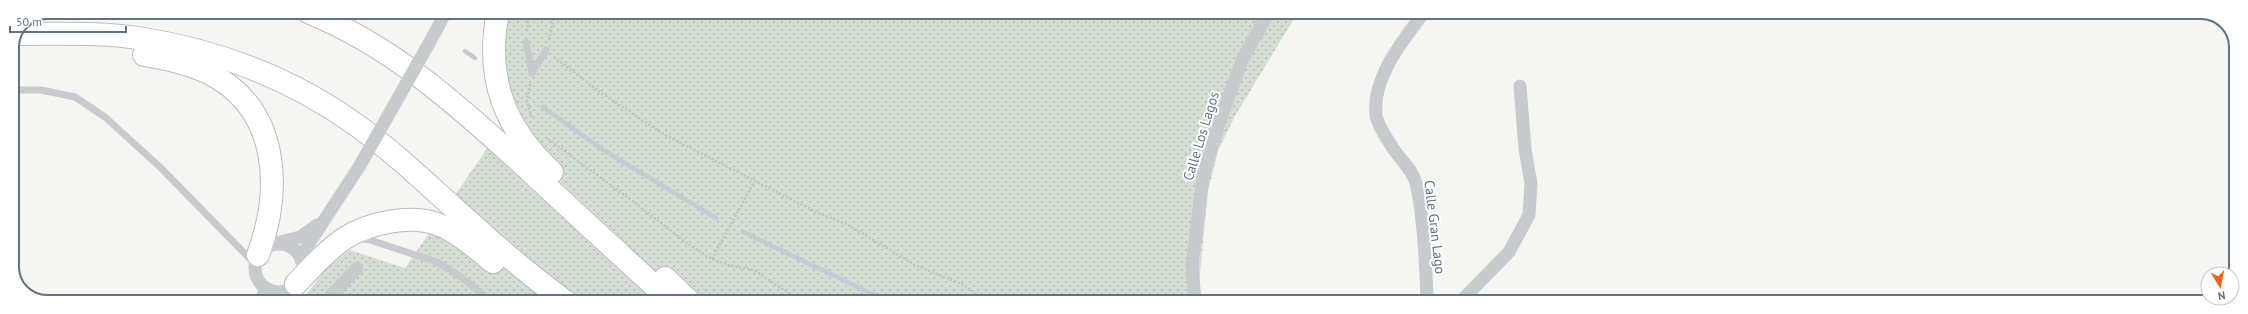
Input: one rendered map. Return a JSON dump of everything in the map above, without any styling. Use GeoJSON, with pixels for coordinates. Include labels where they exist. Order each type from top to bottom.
{"type":"FeatureCollection","features":[{"type":"Feature","properties":{"kind":"highway"},"geometry":{"type":"LineString","coordinates":[[323,19],[359,36],[413,70],[507,150],[664,295]]}},
{"type":"Feature","properties":{"kind":"highway"},"geometry":{"type":"LineString","coordinates":[[497,19],[494,40],[496,72],[501,99],[512,126],[541,162],[683,295]]}},
{"type":"Feature","properties":{"kind":"highway"},"geometry":{"type":"LineString","coordinates":[[22,34],[137,38],[188,48],[229,60],[291,85],[354,123],[381,144],[498,248],[557,295]]}},
{"type":"Feature","properties":{"kind":"highway"},"geometry":{"type":"LineString","coordinates":[[56,34],[114,49],[187,64],[210,74],[237,93],[260,126],[269,148],[272,167],[273,187],[270,217],[262,255]]}},
{"type":"Feature","properties":{"kind":"highway"},"geometry":{"type":"LineString","coordinates":[[292,286],[327,252],[345,239],[365,229],[390,222],[412,220],[437,224],[463,238],[536,295]]}},
{"type":"Feature","properties":{"kind":"street"},"geometry":{"type":"LineString","coordinates":[[301,260],[304,250],[358,167],[442,19]]}},
{"type":"Feature","properties":{"kind":"street","name":"Calle Los Lagos"},"geometry":{"type":"LineString","coordinates":[[1194,295],[1192,265],[1203,177],[1220,120],[1243,58],[1265,19]]}},
{"type":"Feature","properties":{"kind":"street","name":"Calle Gran Lago"},"geometry":{"type":"LineString","coordinates":[[1419,19],[1404,38],[1382,78],[1376,99],[1376,117],[1392,147],[1405,164],[1415,182],[1426,295]]}},
{"type":"Feature","properties":{"kind":"street"},"geometry":{"type":"LineString","coordinates":[[1467,295],[1509,252],[1529,215],[1532,184],[1525,149],[1520,86]]}},
{"type":"Feature","properties":{"kind":"street"},"geometry":{"type":"LineString","coordinates":[[262,255],[300,237],[324,219]]}},
{"type":"Feature","properties":{"kind":"street"},"geometry":{"type":"LineString","coordinates":[[287,295],[300,277],[302,268],[301,260],[297,252],[290,246],[281,244],[262,255],[255,272],[258,280],[266,288],[280,291],[292,286]]}},
{"type":"Feature","properties":{"kind":"street"},"geometry":{"type":"LineString","coordinates":[[331,295],[356,268]]}},
{"type":"Feature","properties":{"kind":"street"},"geometry":{"type":"LineString","coordinates":[[264,295],[266,288]]}},
{"type":"Feature","properties":{"kind":"lane"},"geometry":{"type":"LineString","coordinates":[[526,42],[532,73]]}},
{"type":"Feature","properties":{"kind":"lane"},"geometry":{"type":"LineString","coordinates":[[532,73],[546,50]]}},
{"type":"Feature","properties":{"kind":"lane"},"geometry":{"type":"LineString","coordinates":[[19,90],[41,90],[75,96],[105,117],[161,168],[262,255]]}},
{"type":"Feature","properties":{"kind":"lane"},"geometry":{"type":"LineString","coordinates":[[345,239],[370,240],[437,262],[461,277],[483,295]]}},
{"type":"Feature","properties":{"kind":"path"},"geometry":{"type":"LineString","coordinates":[[526,42],[529,19]]}},
{"type":"Feature","properties":{"kind":"path"},"geometry":{"type":"LineString","coordinates":[[553,19],[546,50],[600,92],[665,135],[754,182],[816,212],[848,225],[915,265],[964,285],[978,295]]}},
{"type":"Feature","properties":{"kind":"path"},"geometry":{"type":"LineString","coordinates":[[532,73],[527,101],[534,123]]}},
{"type":"Feature","properties":{"kind":"path"},"geometry":{"type":"LineString","coordinates":[[544,137],[631,200],[661,225],[712,259],[728,265],[754,270],[792,295]]}},
{"type":"Feature","properties":{"kind":"path"},"geometry":{"type":"LineString","coordinates":[[712,259],[754,182]]}},
{"type":"Feature","properties":{"kind":"shaded area"},"geometry":{"type":"Polygon","coordinates":[[[507,19],[1294,19],[1235,116],[1218,151],[1208,191],[1199,285],[1201,295],[306,295],[327,267],[350,250],[405,268],[512,112],[504,62],[504,36],[507,19]]]}},
{"type":"Feature","properties":{"kind":"waterway"},"geometry":{"type":"LineString","coordinates":[[465,51],[475,58]]}},
{"type":"Feature","properties":{"kind":"waterway"},"geometry":{"type":"LineString","coordinates":[[543,107],[600,148],[716,218]]}},
{"type":"Feature","properties":{"kind":"waterway"},"geometry":{"type":"LineString","coordinates":[[743,232],[874,295]]}}]}
